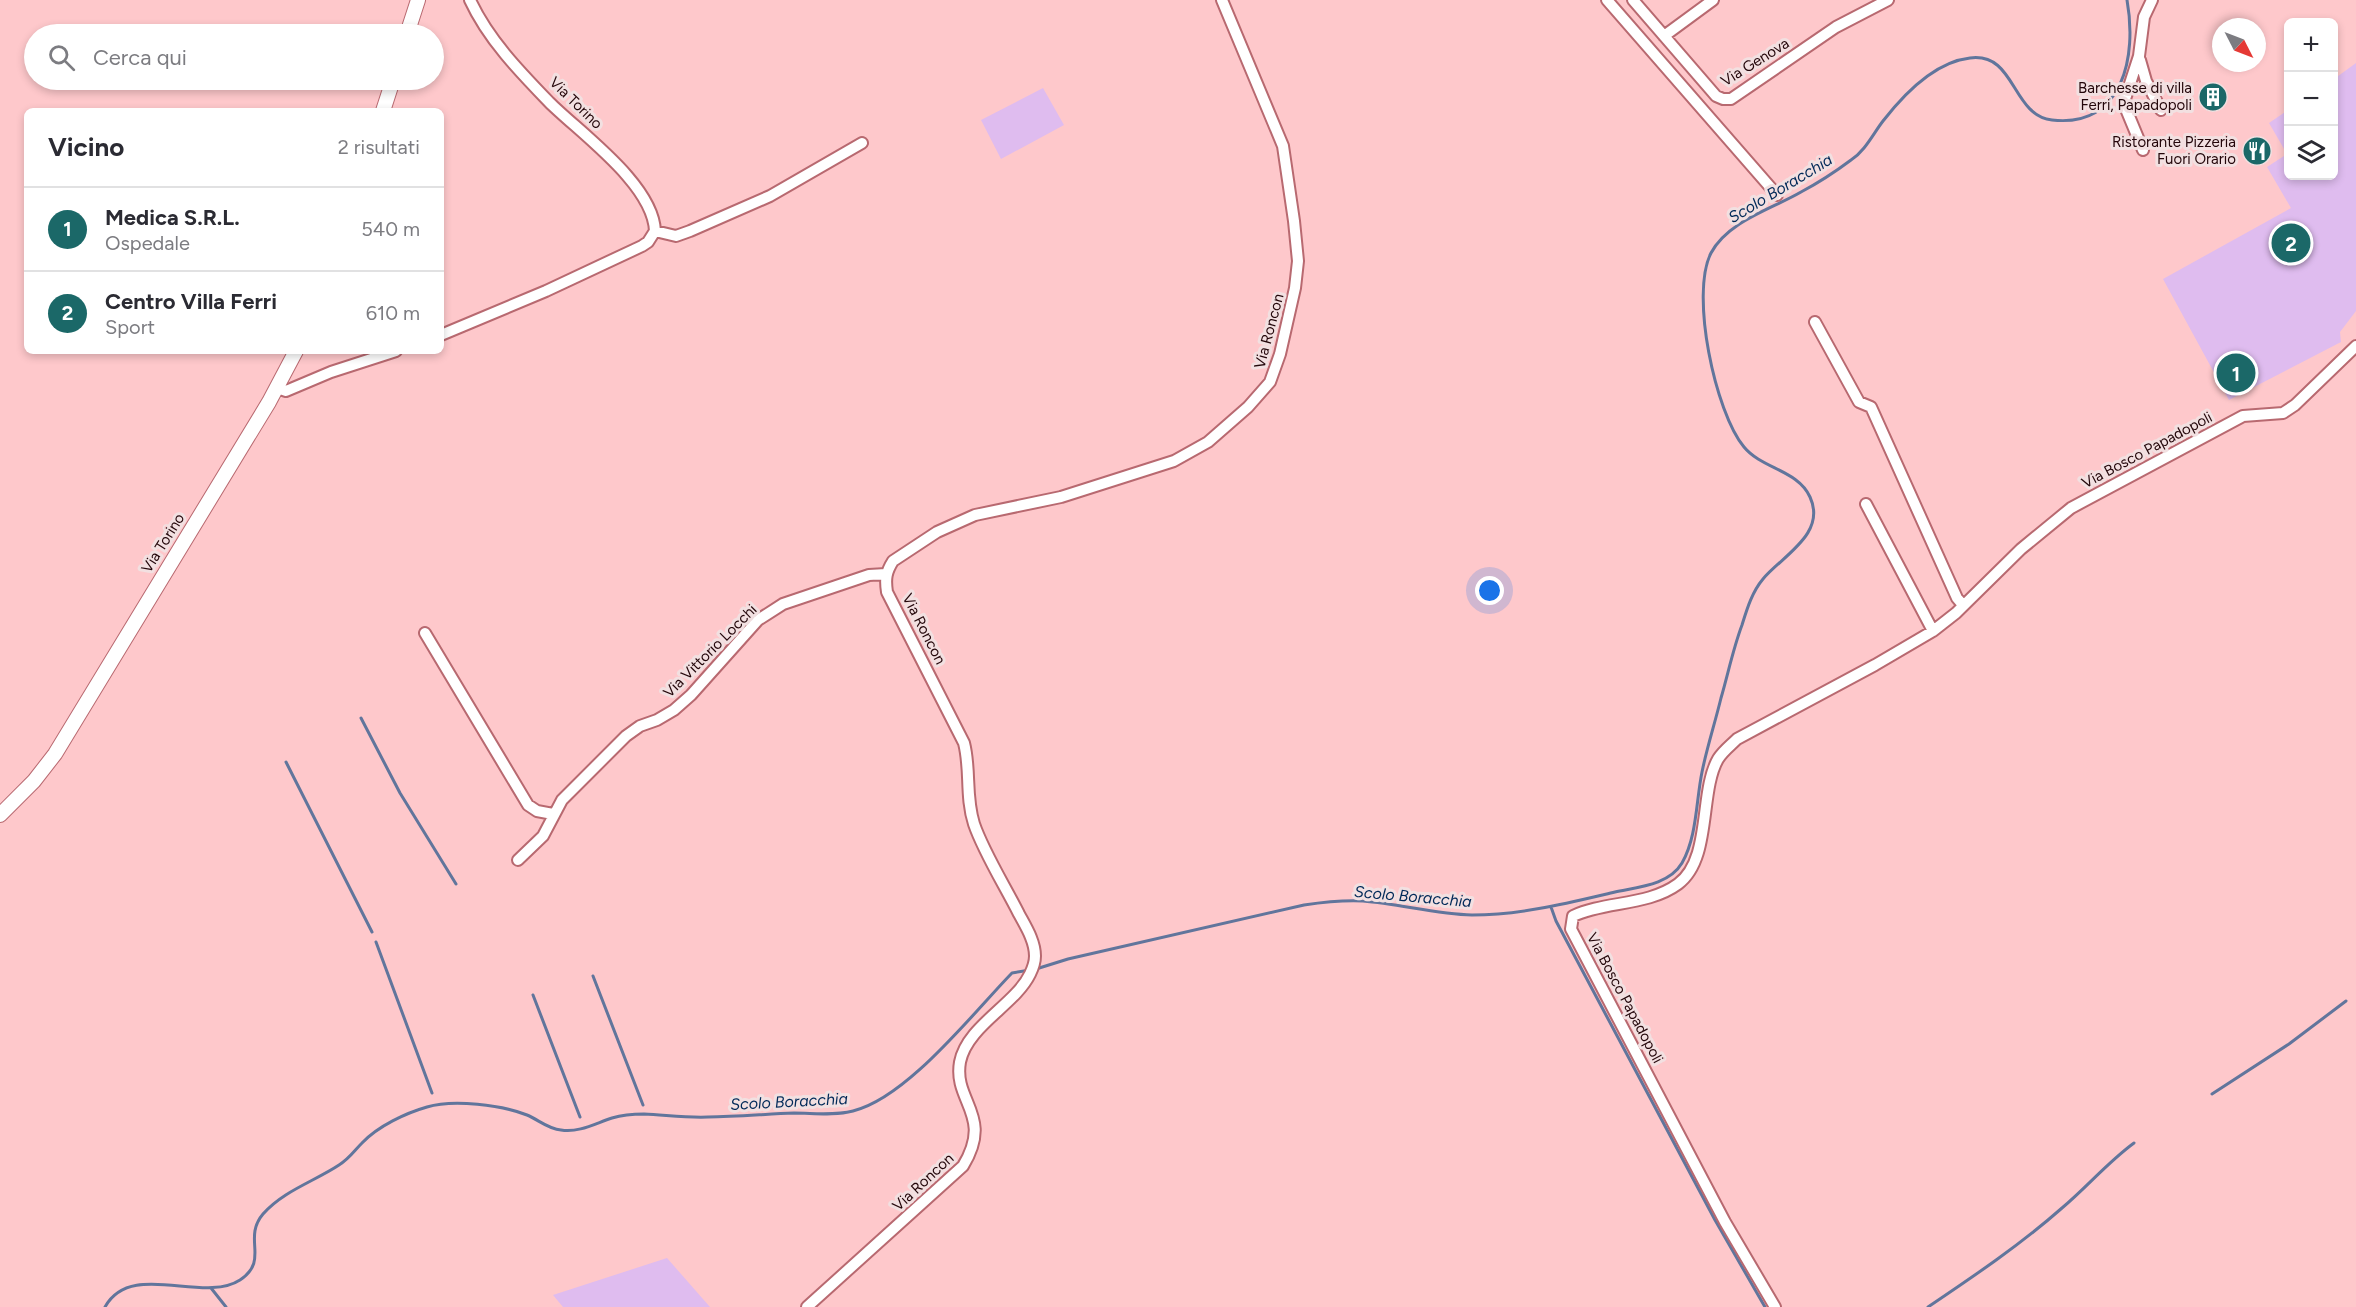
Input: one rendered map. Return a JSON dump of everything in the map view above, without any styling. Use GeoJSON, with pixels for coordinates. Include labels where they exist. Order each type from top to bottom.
{"type":"FeatureCollection","features":[{"type":"Feature","properties":{"kind":"street"},"geometry":{"type":"LineString","coordinates":[[410,24],[418,0]]}},
{"type":"Feature","properties":{"kind":"street","name":"Via Torino"},"geometry":{"type":"LineString","coordinates":[[470,0],[486,28],[512,62],[549,102],[629,178],[648,207],[655,231]]}},
{"type":"Feature","properties":{"kind":"street","name":"Via Roncon"},"geometry":{"type":"LineString","coordinates":[[807,1307],[963,1166],[975,1141],[976,1128],[961,1079],[961,1059],[972,1039],[1032,970],[1035,956],[1029,934],[975,827],[968,798],[966,753],[960,734],[887,592],[886,574],[893,561],[910,549],[955,522],[975,514],[1073,494],[1162,466],[1185,456],[1231,423],[1255,400],[1270,382],[1280,354],[1295,288],[1298,261],[1282,146],[1222,0]]}},
{"type":"Feature","properties":{"kind":"street"},"geometry":{"type":"LineString","coordinates":[[1607,0],[1777,195]]}},
{"type":"Feature","properties":{"kind":"street","name":"Via Genova"},"geometry":{"type":"LineString","coordinates":[[1633,0],[1716,96],[1723,99],[1731,99],[1836,27],[1888,0]]}},
{"type":"Feature","properties":{"kind":"street"},"geometry":{"type":"LineString","coordinates":[[1664,36],[1713,0]]}},
{"type":"Feature","properties":{"kind":"street"},"geometry":{"type":"LineString","coordinates":[[2143,150],[2126,109],[2125,99],[2139,56],[2144,17],[2152,0]]}},
{"type":"Feature","properties":{"kind":"street"},"geometry":{"type":"LineString","coordinates":[[2139,56],[2146,81],[2161,110]]}},
{"type":"Feature","properties":{"kind":"street"},"geometry":{"type":"LineString","coordinates":[[384,108],[390,90]]}},
{"type":"Feature","properties":{"kind":"street"},"geometry":{"type":"LineString","coordinates":[[444,334],[546,291],[642,246],[648,242],[655,231],[676,236],[770,196],[862,143]]}},
{"type":"Feature","properties":{"kind":"street"},"geometry":{"type":"LineString","coordinates":[[1815,322],[1859,402],[1871,407],[1957,598],[1963,605]]}},
{"type":"Feature","properties":{"kind":"street","name":"Via Bosco Papadopoli"},"geometry":{"type":"LineString","coordinates":[[1775,1307],[1725,1222],[1571,929],[1573,916],[1604,906],[1648,897],[1679,884],[1686,876],[1699,851],[1710,781],[1717,761],[1724,751],[1737,740],[1933,631],[2021,549],[2071,508],[2243,416],[2283,413],[2295,405],[2356,346]]}},
{"type":"Feature","properties":{"kind":"street","name":"Via Torino"},"geometry":{"type":"LineString","coordinates":[[0,815],[34,781],[55,754],[277,388],[294,354]]}},
{"type":"Feature","properties":{"kind":"street"},"geometry":{"type":"LineString","coordinates":[[277,388],[286,391],[330,372],[387,354]]}},
{"type":"Feature","properties":{"kind":"street"},"geometry":{"type":"LineString","coordinates":[[1866,504],[1933,631]]}},
{"type":"Feature","properties":{"kind":"street","name":"Via Vittorio Locchi"},"geometry":{"type":"LineString","coordinates":[[518,860],[543,836],[562,800],[626,736],[640,726],[657,720],[674,710],[692,695],[758,620],[783,604],[869,574],[886,574]]}},
{"type":"Feature","properties":{"kind":"street"},"geometry":{"type":"LineString","coordinates":[[425,633],[528,805],[537,811],[553,814]]}},
{"type":"Feature","properties":{"kind":"shaded area"},"geometry":{"type":"Polygon","coordinates":[[[2356,63],[2356,311],[2340,332],[2341,342],[2229,400],[2163,279],[2291,208],[2267,167],[2284,156],[2284,180],[2338,180],[2338,76],[2356,63]]]}},
{"type":"Feature","properties":{"kind":"shaded area"},"geometry":{"type":"Polygon","coordinates":[[[1043,88],[1064,125],[1001,159],[981,120],[1043,88]]]}},
{"type":"Feature","properties":{"kind":"shaded area"},"geometry":{"type":"Polygon","coordinates":[[[2284,113],[2284,149],[2269,123],[2284,113]]]}},
{"type":"Feature","properties":{"kind":"shaded area"},"geometry":{"type":"Polygon","coordinates":[[[667,1258],[710,1307],[563,1307],[553,1295],[667,1258]]]}},
{"type":"Feature","properties":{"kind":"waterway","name":"Scolo Boracchia"},"geometry":{"type":"LineString","coordinates":[[1036,969],[1068,959],[1304,905],[1363,901],[1458,914],[1508,913],[1544,908],[1652,884],[1661,881],[1676,870],[1682,863],[1691,842],[1706,753],[1733,652],[1748,607],[1763,579],[1791,553],[1808,533],[1813,522],[1814,510],[1810,497],[1797,481],[1760,460],[1744,447],[1733,430],[1724,408],[1715,381],[1705,323],[1703,296],[1705,272],[1711,253],[1728,232],[1739,224],[1814,185],[1856,156],[1910,90],[1932,73],[1957,61],[1970,58],[1985,59],[1996,64],[2028,107],[2039,116],[2052,120],[2076,119],[2096,112],[2110,100],[2120,84],[2127,64],[2130,43],[2127,0]]}},
{"type":"Feature","properties":{"kind":"waterway"},"geometry":{"type":"LineString","coordinates":[[361,718],[400,793],[456,884]]}},
{"type":"Feature","properties":{"kind":"waterway"},"geometry":{"type":"LineString","coordinates":[[286,762],[372,932]]}},
{"type":"Feature","properties":{"kind":"waterway"},"geometry":{"type":"LineString","coordinates":[[1551,907],[1556,921],[1715,1220],[1765,1307]]}},
{"type":"Feature","properties":{"kind":"waterway"},"geometry":{"type":"LineString","coordinates":[[376,942],[432,1093]]}},
{"type":"Feature","properties":{"kind":"waterway","name":"Scolo Boracchia"},"geometry":{"type":"LineString","coordinates":[[105,1307],[117,1293],[132,1286],[149,1284],[207,1288],[225,1286],[240,1280],[253,1265],[257,1223],[271,1206],[343,1163],[369,1137],[384,1126],[419,1110],[450,1103],[491,1106],[517,1111],[552,1128],[568,1131],[632,1114],[730,1117],[846,1113],[874,1103],[895,1090],[938,1052],[1012,973],[1030,970]]}},
{"type":"Feature","properties":{"kind":"waterway"},"geometry":{"type":"LineString","coordinates":[[593,976],[643,1105]]}},
{"type":"Feature","properties":{"kind":"waterway"},"geometry":{"type":"LineString","coordinates":[[533,995],[580,1117]]}},
{"type":"Feature","properties":{"kind":"waterway"},"geometry":{"type":"LineString","coordinates":[[2212,1094],[2289,1044],[2346,1001]]}},
{"type":"Feature","properties":{"kind":"waterway"},"geometry":{"type":"LineString","coordinates":[[1928,1307],[2030,1235],[2134,1143]]}},
{"type":"Feature","properties":{"kind":"waterway"},"geometry":{"type":"LineString","coordinates":[[211,1288],[226,1307]]}},
{"type":"Feature","properties":{"kind":"place","name":"Barchesse di villa Ferri, Papadopoli"},"geometry":{"type":"Point","coordinates":[2213,97]}},
{"type":"Feature","properties":{"kind":"place","name":"Ristorante Pizzeria Fuori Orario"},"geometry":{"type":"Point","coordinates":[2257,151]}},
{"type":"Feature","properties":{"kind":"place","name":"Centro Villa Ferri"},"geometry":{"type":"Point","coordinates":[2291,243]}},
{"type":"Feature","properties":{"kind":"place","name":"Medica S.R.L."},"geometry":{"type":"Point","coordinates":[2236,373]}}]}
